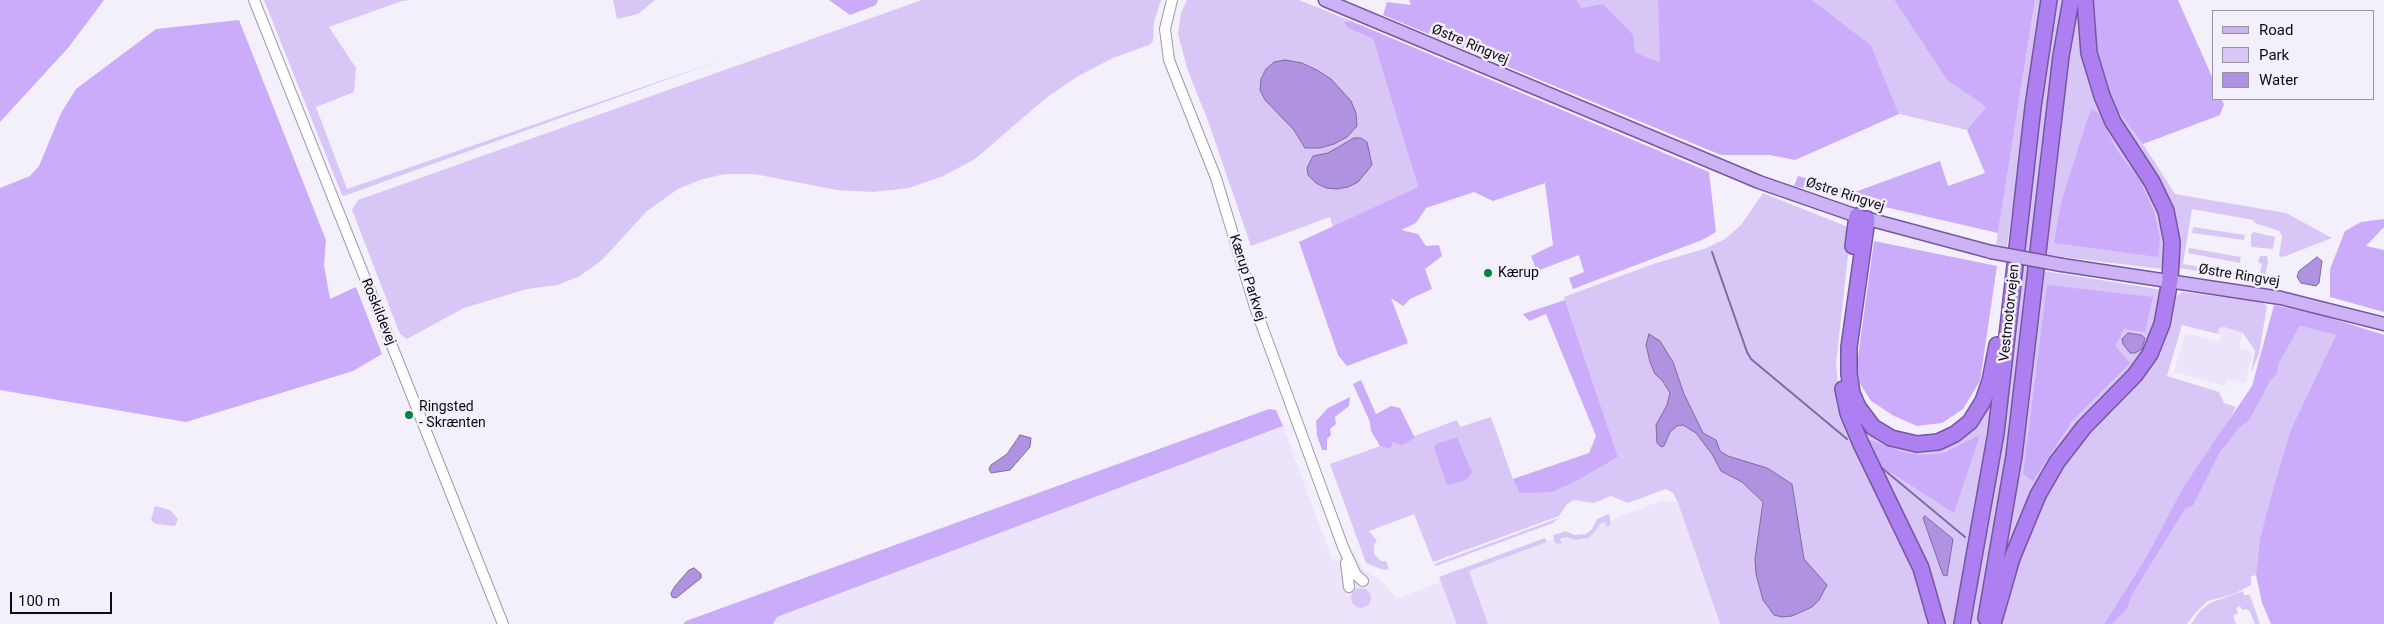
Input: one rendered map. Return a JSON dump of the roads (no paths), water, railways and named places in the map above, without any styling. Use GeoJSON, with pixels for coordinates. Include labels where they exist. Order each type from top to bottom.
{"type":"FeatureCollection","features":[{"type":"Feature","properties":{"kind":"highway","name":"Vestmotorvejen"},"geometry":{"type":"LineString","coordinates":[[1962,624],[1996,432],[2026,170],[2049,0]]}},
{"type":"Feature","properties":{"kind":"highway","name":"Vestmotorvejen"},"geometry":{"type":"LineString","coordinates":[[1984,624],[2014,456],[2061,56],[2071,0]]}},
{"type":"Feature","properties":{"kind":"highway"},"geometry":{"type":"LineString","coordinates":[[1993,624],[2012,558],[2038,495],[2057,462],[2084,427],[2135,375],[2150,354],[2162,324],[2170,280],[2172,242],[2166,211],[2152,182],[2120,136],[2102,96],[2088,47],[2085,0]]}},
{"type":"Feature","properties":{"kind":"highway"},"geometry":{"type":"LineString","coordinates":[[1862,217],[1849,347],[1849,374],[1852,393],[1866,419],[1882,433],[1903,443],[1938,442],[1955,434],[1970,422],[1987,393],[2026,170]]}},
{"type":"Feature","properties":{"kind":"highway"},"geometry":{"type":"LineString","coordinates":[[1862,217],[1841,358],[1844,397],[1861,444],[1920,568],[1935,609],[1937,624]]}},
{"type":"Feature","properties":{"kind":"main road","name":"Østre Ringvej"},"geometry":{"type":"LineString","coordinates":[[1324,0],[1759,182],[1862,217],[1991,252],[2062,265],[2281,298],[2384,324]]}},
{"type":"Feature","properties":{"kind":"street","name":"Roskildevej"},"geometry":{"type":"LineString","coordinates":[[254,0],[503,624]]}},
{"type":"Feature","properties":{"kind":"street","name":"Kærup Parkvej"},"geometry":{"type":"LineString","coordinates":[[1172,2],[1165,29],[1170,60],[1216,178],[1255,307],[1343,547],[1356,575],[1363,581]]}},
{"type":"Feature","properties":{"kind":"street","name":"Kærup Parkvej"},"geometry":{"type":"LineString","coordinates":[[1343,547],[1349,586]]}},
{"type":"Feature","properties":{"kind":"water"},"geometry":{"type":"Polygon","coordinates":[[[1285,60],[1302,63],[1317,70],[1331,79],[1351,101],[1356,113],[1357,126],[1347,137],[1334,144],[1320,148],[1305,148],[1294,130],[1265,100],[1260,90],[1261,79],[1266,69],[1274,62],[1285,60]]]}},
{"type":"Feature","properties":{"kind":"water"},"geometry":{"type":"Polygon","coordinates":[[[1354,138],[1361,138],[1367,142],[1372,165],[1358,182],[1348,187],[1326,188],[1316,183],[1308,175],[1307,168],[1313,156],[1328,153],[1354,138]]]}},
{"type":"Feature","properties":{"kind":"water"},"geometry":{"type":"Polygon","coordinates":[[[2317,257],[2322,261],[2319,283],[2316,286],[2301,283],[2297,277],[2299,271],[2317,257]]]}},
{"type":"Feature","properties":{"kind":"water"},"geometry":{"type":"Polygon","coordinates":[[[2128,333],[2141,335],[2145,338],[2142,349],[2135,353],[2130,353],[2123,344],[2122,339],[2128,333]]]}},
{"type":"Feature","properties":{"kind":"water"},"geometry":{"type":"Polygon","coordinates":[[[1649,334],[1660,341],[1673,362],[1684,394],[1703,433],[1716,440],[1720,451],[1728,456],[1767,468],[1792,484],[1804,559],[1827,585],[1819,600],[1812,607],[1792,616],[1782,617],[1774,615],[1763,600],[1756,574],[1755,559],[1763,502],[1742,482],[1721,471],[1712,454],[1696,433],[1683,425],[1677,426],[1670,432],[1664,446],[1661,447],[1657,443],[1656,425],[1667,405],[1670,393],[1662,380],[1655,374],[1650,362],[1646,345],[1649,334]]]}},
{"type":"Feature","properties":{"kind":"water"},"geometry":{"type":"Polygon","coordinates":[[[1020,435],[1031,438],[1030,447],[1010,470],[991,473],[989,469],[991,465],[1007,454],[1020,435]]]}},
{"type":"Feature","properties":{"kind":"water"},"geometry":{"type":"Polygon","coordinates":[[[1925,516],[1953,539],[1947,576],[1943,575],[1923,518],[1925,516]]]}},
{"type":"Feature","properties":{"kind":"water"},"geometry":{"type":"Polygon","coordinates":[[[694,568],[701,574],[701,578],[676,598],[672,597],[671,593],[675,586],[689,570],[694,568]]]}},
{"type":"Feature","properties":{"kind":"waterway"},"geometry":{"type":"LineString","coordinates":[[1712,252],[1751,359],[1847,439]]}},
{"type":"Feature","properties":{"kind":"waterway"},"geometry":{"type":"LineString","coordinates":[[1882,468],[1965,537]]}},
{"type":"Feature","properties":{"kind":"place","name":"Kærup"},"geometry":{"type":"Point","coordinates":[1488,273]}},
{"type":"Feature","properties":{"kind":"place","name":"Ringsted - Skrænten"},"geometry":{"type":"Point","coordinates":[409,415]}}]}
